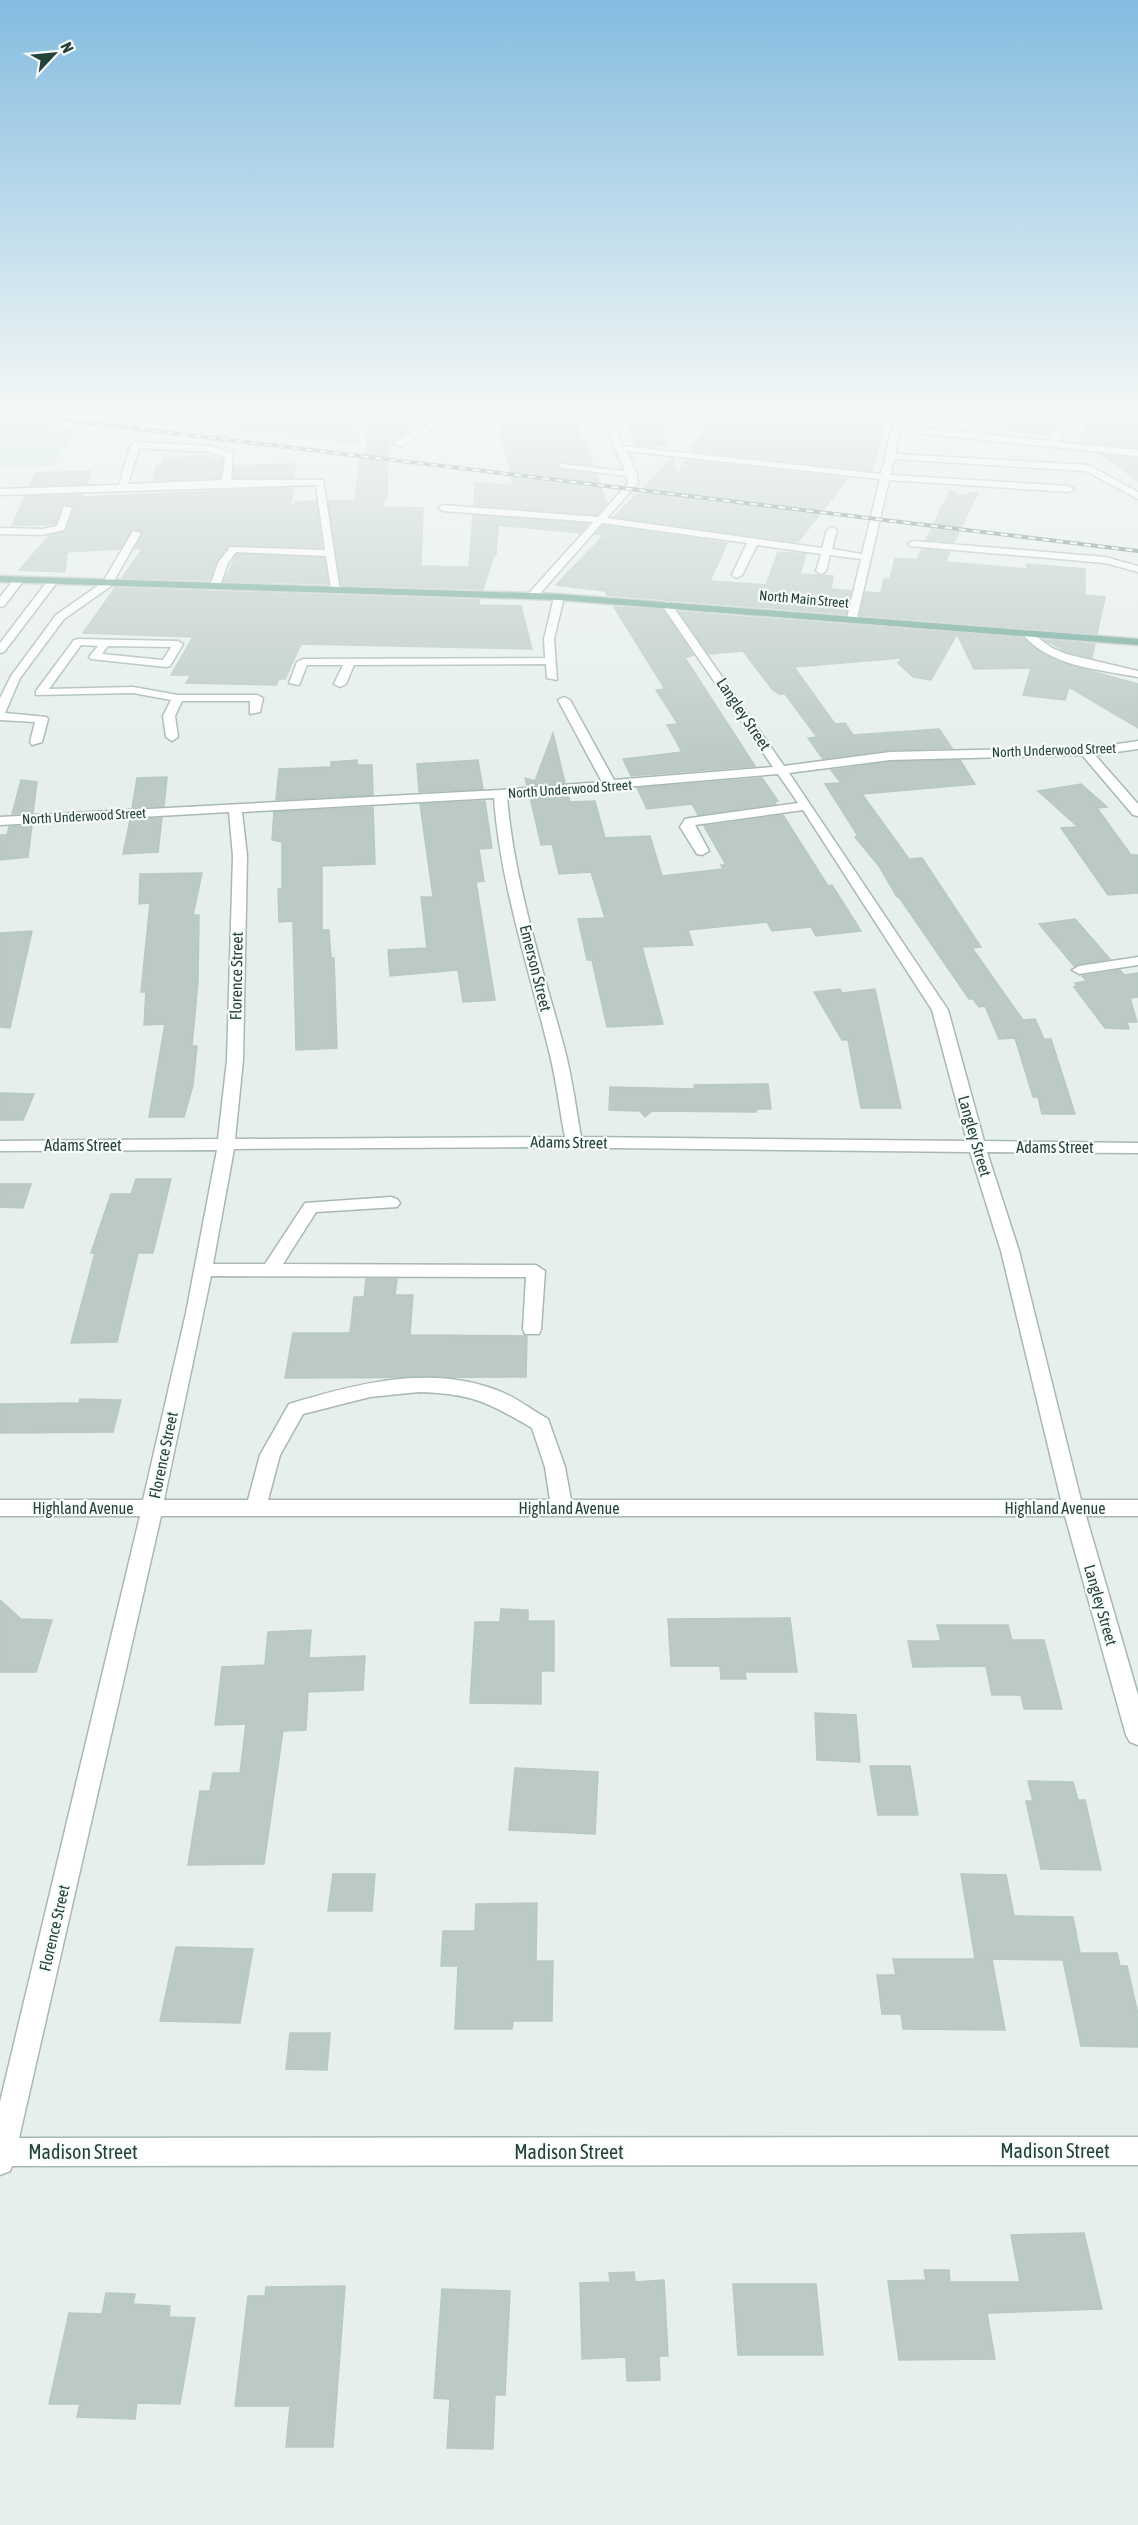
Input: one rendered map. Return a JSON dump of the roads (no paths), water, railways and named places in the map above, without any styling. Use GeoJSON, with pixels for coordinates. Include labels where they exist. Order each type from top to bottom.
{"type":"FeatureCollection","features":[{"type":"Feature","properties":{"kind":"main road","name":"North Main Street"},"geometry":{"type":"LineString","coordinates":[[0,579],[533,595],[1138,642]]}},
{"type":"Feature","properties":{"kind":"street"},"geometry":{"type":"LineString","coordinates":[[0,531],[53,531],[61,527]]}},
{"type":"Feature","properties":{"kind":"street"},"geometry":{"type":"LineString","coordinates":[[327,527],[336,589]]}},
{"type":"Feature","properties":{"kind":"street"},"geometry":{"type":"LineString","coordinates":[[533,595],[594,527]]}},
{"type":"Feature","properties":{"kind":"street"},"geometry":{"type":"LineString","coordinates":[[648,527],[865,557]]}},
{"type":"Feature","properties":{"kind":"street"},"geometry":{"type":"LineString","coordinates":[[852,618],[873,527]]}},
{"type":"Feature","properties":{"kind":"street"},"geometry":{"type":"LineString","coordinates":[[820,572],[832,530]]}},
{"type":"Feature","properties":{"kind":"street"},"geometry":{"type":"LineString","coordinates":[[13,653],[107,584],[136,533]]}},
{"type":"Feature","properties":{"kind":"street"},"geometry":{"type":"LineString","coordinates":[[737,575],[753,542]]}},
{"type":"Feature","properties":{"kind":"street"},"geometry":{"type":"LineString","coordinates":[[913,544],[1105,560],[1138,569]]}},
{"type":"Feature","properties":{"kind":"street"},"geometry":{"type":"LineString","coordinates":[[215,586],[223,564],[233,549],[331,553]]}},
{"type":"Feature","properties":{"kind":"street"},"geometry":{"type":"LineString","coordinates":[[0,604],[19,580]]}},
{"type":"Feature","properties":{"kind":"street"},"geometry":{"type":"LineString","coordinates":[[36,742],[42,718],[0,713],[15,678],[13,653],[53,581]]}},
{"type":"Feature","properties":{"kind":"street"},"geometry":{"type":"LineString","coordinates":[[552,678],[549,639],[559,597]]}},
{"type":"Feature","properties":{"kind":"street","name":"Langley Street"},"geometry":{"type":"LineString","coordinates":[[666,604],[806,806],[940,1010],[977,1147],[1010,1251],[1073,1508],[1138,1735]]}},
{"type":"Feature","properties":{"kind":"street"},"geometry":{"type":"LineString","coordinates":[[1026,632],[1032,641],[1055,654],[1138,674]]}},
{"type":"Feature","properties":{"kind":"street"},"geometry":{"type":"LineString","coordinates":[[105,643],[95,657],[166,664],[178,644],[78,642],[40,693],[133,690],[178,698],[257,698],[254,712]]}},
{"type":"Feature","properties":{"kind":"street"},"geometry":{"type":"LineString","coordinates":[[295,683],[303,662],[551,661]]}},
{"type":"Feature","properties":{"kind":"street"},"geometry":{"type":"LineString","coordinates":[[340,684],[350,662]]}},
{"type":"Feature","properties":{"kind":"street"},"geometry":{"type":"LineString","coordinates":[[172,737],[169,716],[178,698]]}},
{"type":"Feature","properties":{"kind":"street"},"geometry":{"type":"LineString","coordinates":[[564,700],[611,786]]}},
{"type":"Feature","properties":{"kind":"street","name":"North Underwood Street"},"geometry":{"type":"LineString","coordinates":[[0,821],[500,794],[611,786],[939,753],[1085,751],[1138,745]]}},
{"type":"Feature","properties":{"kind":"street"},"geometry":{"type":"LineString","coordinates":[[1085,751],[1138,812]]}},
{"type":"Feature","properties":{"kind":"street","name":"Emerson Street"},"geometry":{"type":"LineString","coordinates":[[500,794],[502,819],[526,933],[557,1051],[574,1142]]}},
{"type":"Feature","properties":{"kind":"street"},"geometry":{"type":"LineString","coordinates":[[702,851],[687,826],[690,822],[806,806]]}},
{"type":"Feature","properties":{"kind":"street","name":"Florence Street"},"geometry":{"type":"LineString","coordinates":[[1,2155],[152,1508],[203,1270],[226,1144],[235,1060],[240,856],[236,809]]}},
{"type":"Feature","properties":{"kind":"street"},"geometry":{"type":"LineString","coordinates":[[1079,970],[1138,961]]}},
{"type":"Feature","properties":{"kind":"street","name":"Adams Street"},"geometry":{"type":"LineString","coordinates":[[0,1146],[574,1142],[1138,1148]]}},
{"type":"Feature","properties":{"kind":"street"},"geometry":{"type":"LineString","coordinates":[[270,1270],[311,1207],[391,1203]]}},
{"type":"Feature","properties":{"kind":"street"},"geometry":{"type":"LineString","coordinates":[[203,1270],[536,1271],[532,1329]]}},
{"type":"Feature","properties":{"kind":"street"},"geometry":{"type":"LineString","coordinates":[[256,1508],[270,1455],[296,1409],[345,1393],[389,1386],[448,1385],[495,1397],[541,1424],[555,1467],[562,1508]]}},
{"type":"Feature","properties":{"kind":"street","name":"Highland Avenue"},"geometry":{"type":"LineString","coordinates":[[0,1508],[1138,1508]]}},
{"type":"Feature","properties":{"kind":"street","name":"Madison Street"},"geometry":{"type":"LineString","coordinates":[[1,2155],[1138,2151]]}},
{"type":"Feature","properties":{"kind":"railway"},"geometry":{"type":"LineString","coordinates":[[940,527],[1138,551]]}}]}
